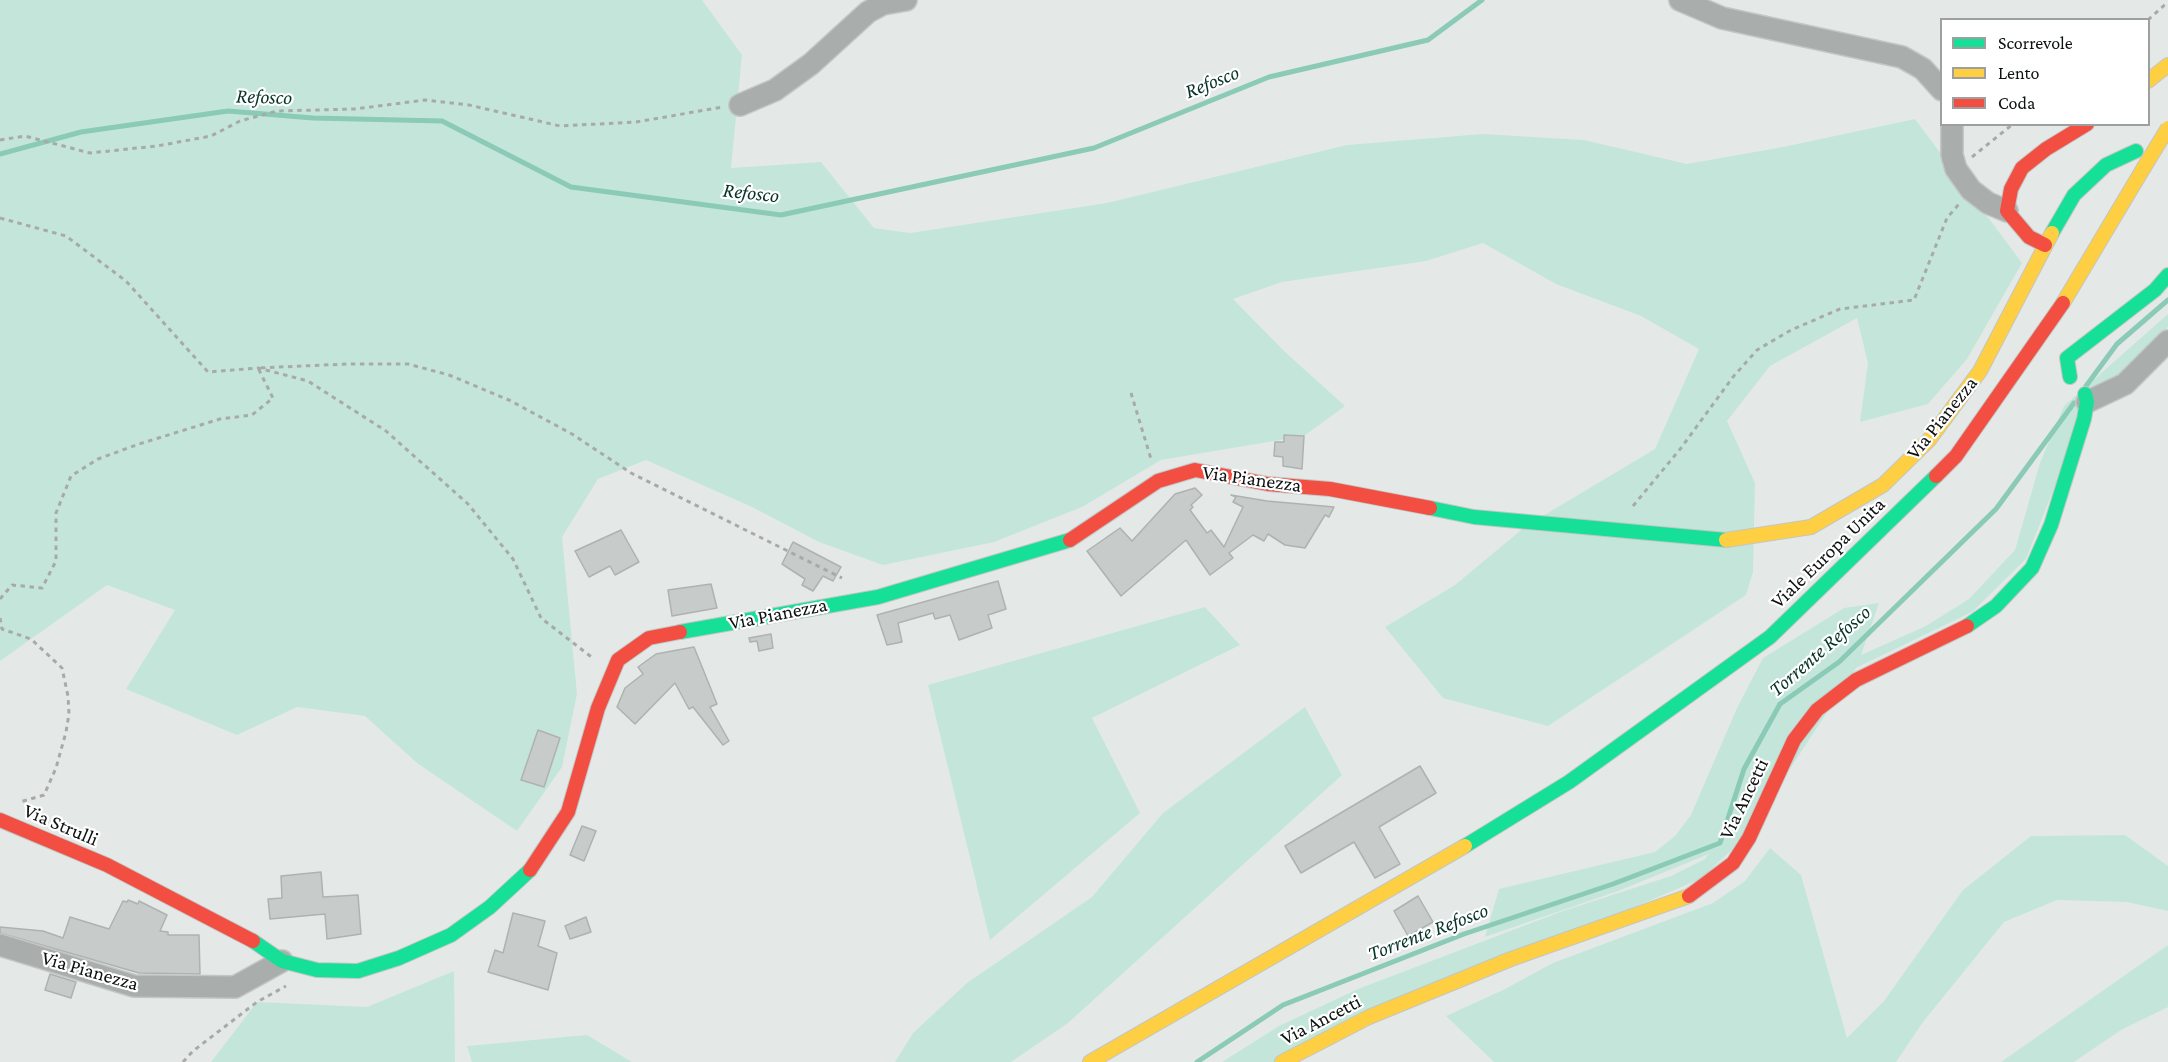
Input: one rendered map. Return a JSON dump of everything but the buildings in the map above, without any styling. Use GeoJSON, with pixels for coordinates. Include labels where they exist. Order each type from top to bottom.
{"type":"FeatureCollection","features":[{"type":"Feature","properties":{"kind":"main road"},"geometry":{"type":"LineString","coordinates":[[2150,79],[2168,65]]}},
{"type":"Feature","properties":{"kind":"main road"},"geometry":{"type":"LineString","coordinates":[[2045,245],[2029,237],[2007,211],[2011,189],[2022,168],[2046,149],[2084,126]]}},
{"type":"Feature","properties":{"kind":"main road","name":"Viale Europa Unita"},"geometry":{"type":"LineString","coordinates":[[1090,1062],[1396,888],[1569,782],[1770,637],[1956,456],[2075,285],[2168,128]]}},
{"type":"Feature","properties":{"kind":"main road","name":"Via Pianezza"},"geometry":{"type":"LineString","coordinates":[[107,865],[249,938],[282,961],[317,970],[358,971],[399,958],[451,935],[490,907],[535,865],[568,812],[598,708],[618,660],[650,638],[878,597],[1019,557],[1072,539],[1158,481],[1195,470],[1268,484],[1330,489],[1473,517],[1613,531],[1728,540],[1811,527],[1883,485],[1929,440],[1980,371],[2045,245],[2074,195],[2106,165],[2136,151]]}},
{"type":"Feature","properties":{"kind":"main road"},"geometry":{"type":"LineString","coordinates":[[2070,377],[2067,358],[2155,290],[2168,275]]}},
{"type":"Feature","properties":{"kind":"main road","name":"Via Ancetti"},"geometry":{"type":"LineString","coordinates":[[1282,1062],[1369,1017],[1510,959],[1691,895],[1733,863],[1749,838],[1794,740],[1816,710],[1856,680],[1966,627],[1996,606],[2032,568],[2051,525],[2086,398]]}},
{"type":"Feature","properties":{"kind":"main road","name":"Via Strulli"},"geometry":{"type":"LineString","coordinates":[[0,820],[107,865]]}},
{"type":"Feature","properties":{"kind":"street"},"geometry":{"type":"LineString","coordinates":[[741,105],[774,90],[811,64],[868,12],[883,4],[906,0]]}},
{"type":"Feature","properties":{"kind":"street"},"geometry":{"type":"LineString","coordinates":[[1680,0],[1733,21],[1902,57],[1923,69],[1940,89]]}},
{"type":"Feature","properties":{"kind":"street"},"geometry":{"type":"LineString","coordinates":[[1952,126],[1952,155],[1956,169],[1971,190],[2007,211]]}},
{"type":"Feature","properties":{"kind":"street"},"geometry":{"type":"LineString","coordinates":[[2070,377],[2086,398],[2125,384],[2168,341]]}},
{"type":"Feature","properties":{"kind":"street","name":"Via Pianezza"},"geometry":{"type":"LineString","coordinates":[[0,945],[134,986],[235,987],[282,961]]}},
{"type":"Feature","properties":{"kind":"path"},"geometry":{"type":"LineString","coordinates":[[2150,18],[2168,2]]}},
{"type":"Feature","properties":{"kind":"path"},"geometry":{"type":"LineString","coordinates":[[0,140],[25,136],[90,153],[157,146],[211,136],[240,122],[277,111],[355,109],[425,100],[468,105],[560,126],[636,122],[741,105]]}},
{"type":"Feature","properties":{"kind":"path"},"geometry":{"type":"LineString","coordinates":[[1956,169],[2010,126]]}},
{"type":"Feature","properties":{"kind":"path"},"geometry":{"type":"LineString","coordinates":[[1613,531],[1757,350],[1791,330],[1840,309],[1914,300],[1947,218],[1971,190]]}},
{"type":"Feature","properties":{"kind":"path"},"geometry":{"type":"LineString","coordinates":[[0,218],[66,236],[126,281],[208,372],[258,368],[408,364],[449,375],[509,400],[572,434],[631,473],[849,582]]}},
{"type":"Feature","properties":{"kind":"path"},"geometry":{"type":"LineString","coordinates":[[0,599],[12,585],[42,588],[56,561],[56,513],[71,476],[98,459],[148,441],[220,418],[252,416],[273,398],[258,368]]}},
{"type":"Feature","properties":{"kind":"path"},"geometry":{"type":"LineString","coordinates":[[258,368],[308,381],[386,431],[468,504],[491,531],[513,559],[541,618],[612,673]]}},
{"type":"Feature","properties":{"kind":"path"},"geometry":{"type":"LineString","coordinates":[[1131,393],[1158,481]]}},
{"type":"Feature","properties":{"kind":"path"},"geometry":{"type":"LineString","coordinates":[[0,618],[2,629],[31,639],[62,668],[69,714],[56,768],[44,795],[11,805]]}},
{"type":"Feature","properties":{"kind":"path"},"geometry":{"type":"LineString","coordinates":[[183,1062],[193,1051],[257,1002],[287,986]]}},
{"type":"Feature","properties":{"kind":"green space"},"geometry":{"type":"Polygon","coordinates":[[[0,0],[702,0],[742,55],[731,168],[821,162],[874,228],[910,233],[1107,203],[1347,145],[1483,134],[1584,140],[1687,164],[1783,147],[1915,119],[2022,263],[1967,359],[1928,404],[1860,422],[1868,363],[1857,318],[1770,366],[1727,421],[1755,483],[1753,572],[1746,595],[1548,726],[1443,698],[1385,627],[1455,585],[1526,526],[1655,449],[1699,349],[1641,316],[1556,284],[1483,243],[1426,261],[1282,282],[1233,299],[1284,351],[1345,406],[1304,436],[1161,460],[1082,507],[994,542],[883,565],[819,542],[752,507],[646,460],[598,479],[562,537],[577,694],[562,767],[517,831],[417,763],[365,716],[297,707],[237,735],[126,689],[175,610],[107,585],[0,661],[0,0]]]}},
{"type":"Feature","properties":{"kind":"green space"},"geometry":{"type":"Polygon","coordinates":[[[2168,314],[2168,327],[2117,379],[2091,395],[2026,559],[1972,612],[1856,668],[1744,839],[1700,879],[1275,1062],[1222,1062],[1279,1026],[1358,989],[1560,912],[1671,876],[1705,859],[1709,854],[1618,891],[1485,937],[1499,889],[1655,852],[1675,836],[1691,815],[1737,708],[1763,658],[1844,608],[1879,603],[1861,655],[1926,626],[1969,599],[2015,550],[2040,463],[2064,406],[2168,314]]]}},
{"type":"Feature","properties":{"kind":"green space"},"geometry":{"type":"Polygon","coordinates":[[[1205,607],[1240,645],[1092,718],[1140,813],[990,940],[928,685],[1205,607]]]}},
{"type":"Feature","properties":{"kind":"green space"},"geometry":{"type":"Polygon","coordinates":[[[1305,707],[1342,775],[1068,1023],[1011,1062],[895,1062],[913,1033],[967,983],[1092,897],[1163,813],[1305,707]]]}},
{"type":"Feature","properties":{"kind":"green space"},"geometry":{"type":"Polygon","coordinates":[[[2125,835],[2168,866],[2168,911],[2127,902],[2057,900],[2004,922],[1923,1022],[1896,1062],[1494,1062],[1446,1016],[1503,990],[1553,963],[1713,903],[1745,881],[1770,848],[1801,875],[1847,1038],[1884,1001],[1963,890],[2031,836],[2125,835]]]}},
{"type":"Feature","properties":{"kind":"green space"},"geometry":{"type":"Polygon","coordinates":[[[2168,945],[2168,1007],[2121,1030],[2074,1062],[2001,1062],[2168,945]]]}},
{"type":"Feature","properties":{"kind":"green space"},"geometry":{"type":"Polygon","coordinates":[[[454,971],[455,1062],[211,1062],[257,1002],[367,1007],[454,971]]]}},
{"type":"Feature","properties":{"kind":"green space"},"geometry":{"type":"Polygon","coordinates":[[[587,1035],[632,1062],[472,1062],[467,1046],[587,1035]]]}},
{"type":"Feature","properties":{"kind":"waterway","name":"Refosco"},"geometry":{"type":"LineString","coordinates":[[0,154],[81,132],[228,111],[313,118],[442,121],[571,187],[781,215],[1094,148],[1269,77],[1428,40],[1482,0]]}},
{"type":"Feature","properties":{"kind":"waterway","name":"Torrente Refosco"},"geometry":{"type":"LineString","coordinates":[[2086,386],[2117,344],[2168,300]]}},
{"type":"Feature","properties":{"kind":"waterway","name":"Torrente Refosco"},"geometry":{"type":"LineString","coordinates":[[1197,1062],[1283,1005],[1464,934],[1613,884],[1720,843],[1744,769],[1780,704],[1839,662],[1996,509],[2074,403]]}},
{"type":"Feature","properties":{"kind":"traffic: fast"},"geometry":{"type":"LineString","coordinates":[[2052,233],[2074,195],[2106,165],[2136,151]]}},
{"type":"Feature","properties":{"kind":"traffic: fast"},"geometry":{"type":"LineString","coordinates":[[2070,377],[2067,358],[2155,290],[2168,275]]}},
{"type":"Feature","properties":{"kind":"traffic: fast"},"geometry":{"type":"LineString","coordinates":[[1967,626],[1996,606],[2032,568],[2051,525],[2084,419],[2087,402],[2085,394]]}},
{"type":"Feature","properties":{"kind":"traffic: fast"},"geometry":{"type":"LineString","coordinates":[[1465,846],[1569,782],[1770,637],[1936,476]]}},
{"type":"Feature","properties":{"kind":"traffic: fast"},"geometry":{"type":"LineString","coordinates":[[1430,508],[1474,517],[1726,540]]}},
{"type":"Feature","properties":{"kind":"traffic: fast"},"geometry":{"type":"LineString","coordinates":[[680,632],[878,597],[1070,540]]}},
{"type":"Feature","properties":{"kind":"traffic: fast"},"geometry":{"type":"LineString","coordinates":[[253,941],[282,961],[317,970],[358,971],[399,958],[451,935],[490,907],[530,870]]}},
{"type":"Feature","properties":{"kind":"traffic: slow"},"geometry":{"type":"LineString","coordinates":[[2150,79],[2168,65]]}},
{"type":"Feature","properties":{"kind":"traffic: slow"},"geometry":{"type":"LineString","coordinates":[[2143,169],[2168,128]]}},
{"type":"Feature","properties":{"kind":"traffic: slow"},"geometry":{"type":"LineString","coordinates":[[2063,303],[2143,169]]}},
{"type":"Feature","properties":{"kind":"traffic: slow"},"geometry":{"type":"LineString","coordinates":[[1726,540],[1811,527],[1883,485],[1929,440],[1980,371],[2052,233]]}},
{"type":"Feature","properties":{"kind":"traffic: slow"},"geometry":{"type":"LineString","coordinates":[[1090,1062],[1465,846]]}},
{"type":"Feature","properties":{"kind":"traffic: slow"},"geometry":{"type":"LineString","coordinates":[[1282,1062],[1369,1017],[1511,959],[1689,896]]}},
{"type":"Feature","properties":{"kind":"traffic: jam"},"geometry":{"type":"LineString","coordinates":[[2045,245],[2029,237],[2007,211],[2011,189],[2022,168],[2046,149],[2084,126]]}},
{"type":"Feature","properties":{"kind":"traffic: jam"},"geometry":{"type":"LineString","coordinates":[[1936,476],[1956,456],[2063,303]]}},
{"type":"Feature","properties":{"kind":"traffic: jam"},"geometry":{"type":"LineString","coordinates":[[1070,540],[1158,481],[1195,470],[1268,484],[1330,489],[1430,508]]}},
{"type":"Feature","properties":{"kind":"traffic: jam"},"geometry":{"type":"LineString","coordinates":[[1689,896],[1733,863],[1749,838],[1794,740],[1817,710],[1856,680],[1967,626]]}},
{"type":"Feature","properties":{"kind":"traffic: jam"},"geometry":{"type":"LineString","coordinates":[[530,870],[568,812],[598,708],[618,660],[649,638],[680,632]]}},
{"type":"Feature","properties":{"kind":"traffic: jam"},"geometry":{"type":"LineString","coordinates":[[0,820],[107,865],[253,941]]}}]}
